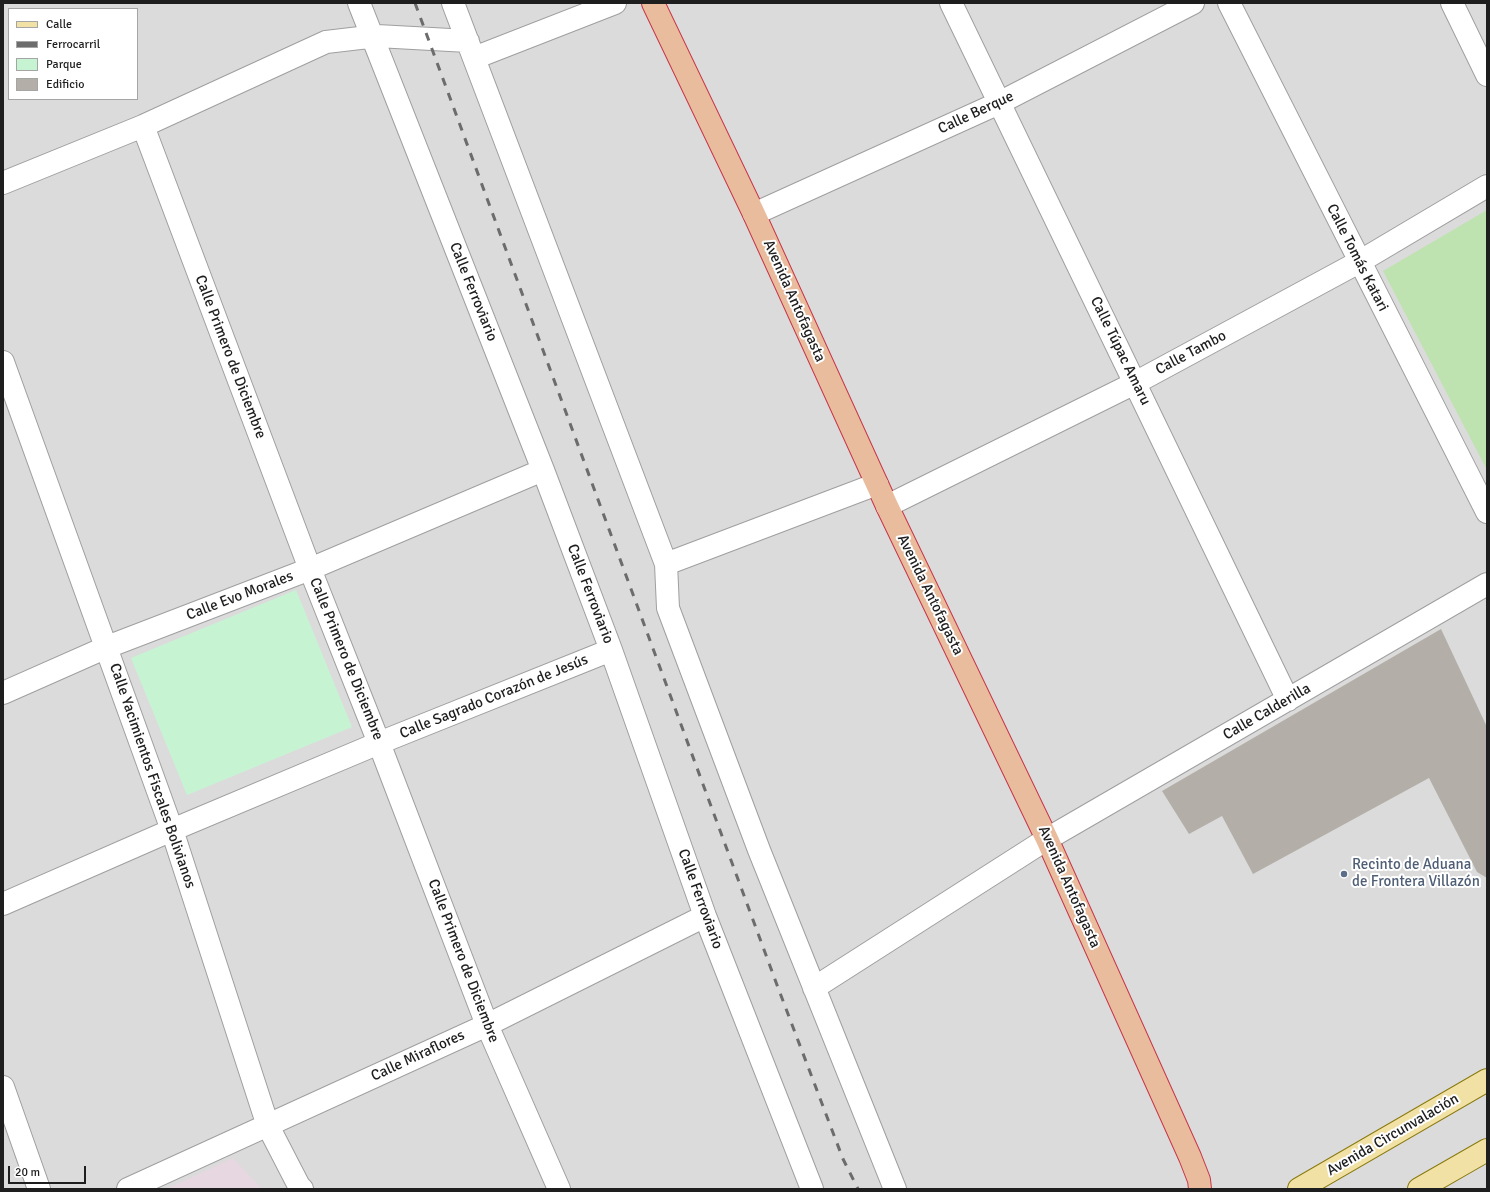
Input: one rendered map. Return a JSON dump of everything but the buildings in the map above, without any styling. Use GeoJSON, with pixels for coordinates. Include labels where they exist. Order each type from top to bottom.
{"type":"FeatureCollection","features":[{"type":"Feature","properties":{"kind":"highway","name":"Avenida Antofagasta"},"geometry":{"type":"LineString","coordinates":[[653,3],[754,214],[887,506],[1047,839],[1190,1157],[1199,1180],[1200,1189]]}},
{"type":"Feature","properties":{"kind":"main road","name":"Avenida Circunvalación"},"geometry":{"type":"LineString","coordinates":[[1299,1189],[1487,1080]]}},
{"type":"Feature","properties":{"kind":"main road"},"geometry":{"type":"LineString","coordinates":[[1419,1189],[1487,1150]]}},
{"type":"Feature","properties":{"kind":"street","name":"Calle Ferroviario"},"geometry":{"type":"LineString","coordinates":[[359,3],[543,470],[611,650],[705,916],[812,1189]]}},
{"type":"Feature","properties":{"kind":"street"},"geometry":{"type":"LineString","coordinates":[[453,3],[666,564],[668,608],[759,850],[895,1189]]}},
{"type":"Feature","properties":{"kind":"street"},"geometry":{"type":"LineString","coordinates":[[3,183],[143,126],[326,42],[372,36],[471,50],[615,3]]}},
{"type":"Feature","properties":{"kind":"street","name":"Calle Túpac Amaru"},"geometry":{"type":"LineString","coordinates":[[951,3],[1288,700]]}},
{"type":"Feature","properties":{"kind":"street","name":"Calle Berque"},"geometry":{"type":"LineString","coordinates":[[754,214],[999,103],[1193,3]]}},
{"type":"Feature","properties":{"kind":"street","name":"Calle Tomás Katari"},"geometry":{"type":"LineString","coordinates":[[1229,3],[1487,512]]}},
{"type":"Feature","properties":{"kind":"street"},"geometry":{"type":"LineString","coordinates":[[1452,3],[1487,75]]}},
{"type":"Feature","properties":{"kind":"street","name":"Calle Primero de Diciembre"},"geometry":{"type":"LineString","coordinates":[[143,126],[310,569],[379,743],[487,1025],[559,1189]]}},
{"type":"Feature","properties":{"kind":"street","name":"Calle Tambo"},"geometry":{"type":"LineString","coordinates":[[887,506],[1135,383],[1359,262],[1487,186]]}},
{"type":"Feature","properties":{"kind":"street","name":"Calle Yacimientos Fiscales Bolivianos"},"geometry":{"type":"LineString","coordinates":[[3,362],[172,830],[268,1126],[302,1189]]}},
{"type":"Feature","properties":{"kind":"street","name":"Calle Evo Morales"},"geometry":{"type":"LineString","coordinates":[[3,693],[107,647],[310,569],[543,470]]}},
{"type":"Feature","properties":{"kind":"street"},"geometry":{"type":"LineString","coordinates":[[666,564],[877,484]]}},
{"type":"Feature","properties":{"kind":"street","name":"Calle Calderilla"},"geometry":{"type":"LineString","coordinates":[[814,988],[1047,839],[1487,584]]}},
{"type":"Feature","properties":{"kind":"street","name":"Calle Sagrado Corazón de Jesús"},"geometry":{"type":"LineString","coordinates":[[3,904],[172,830],[379,743],[611,650]]}},
{"type":"Feature","properties":{"kind":"street","name":"Calle Miraflores"},"geometry":{"type":"LineString","coordinates":[[128,1189],[487,1025],[705,916]]}},
{"type":"Feature","properties":{"kind":"street"},"geometry":{"type":"LineString","coordinates":[[3,1087],[39,1189]]}},
{"type":"Feature","properties":{"kind":"shaded area"},"geometry":{"type":"Polygon","coordinates":[[[3,3],[1487,3],[1487,1189],[3,1189],[3,3]]]}},
{"type":"Feature","properties":{"kind":"shaded area"},"geometry":{"type":"Polygon","coordinates":[[[233,1158],[262,1189],[167,1189],[233,1158]]]}},
{"type":"Feature","properties":{"kind":"green space"},"geometry":{"type":"Polygon","coordinates":[[[1487,210],[1487,470],[1383,271],[1487,210]]]}},
{"type":"Feature","properties":{"kind":"green space"},"geometry":{"type":"Polygon","coordinates":[[[296,590],[352,727],[187,795],[131,658],[296,590]]]}},
{"type":"Feature","properties":{"kind":"railway"},"geometry":{"type":"LineString","coordinates":[[415,3],[777,985],[843,1159],[858,1189]]}},
{"type":"Feature","properties":{"kind":"place","name":"Recinto de Aduana de Frontera Villazón"},"geometry":{"type":"Point","coordinates":[1344,874]}}]}
